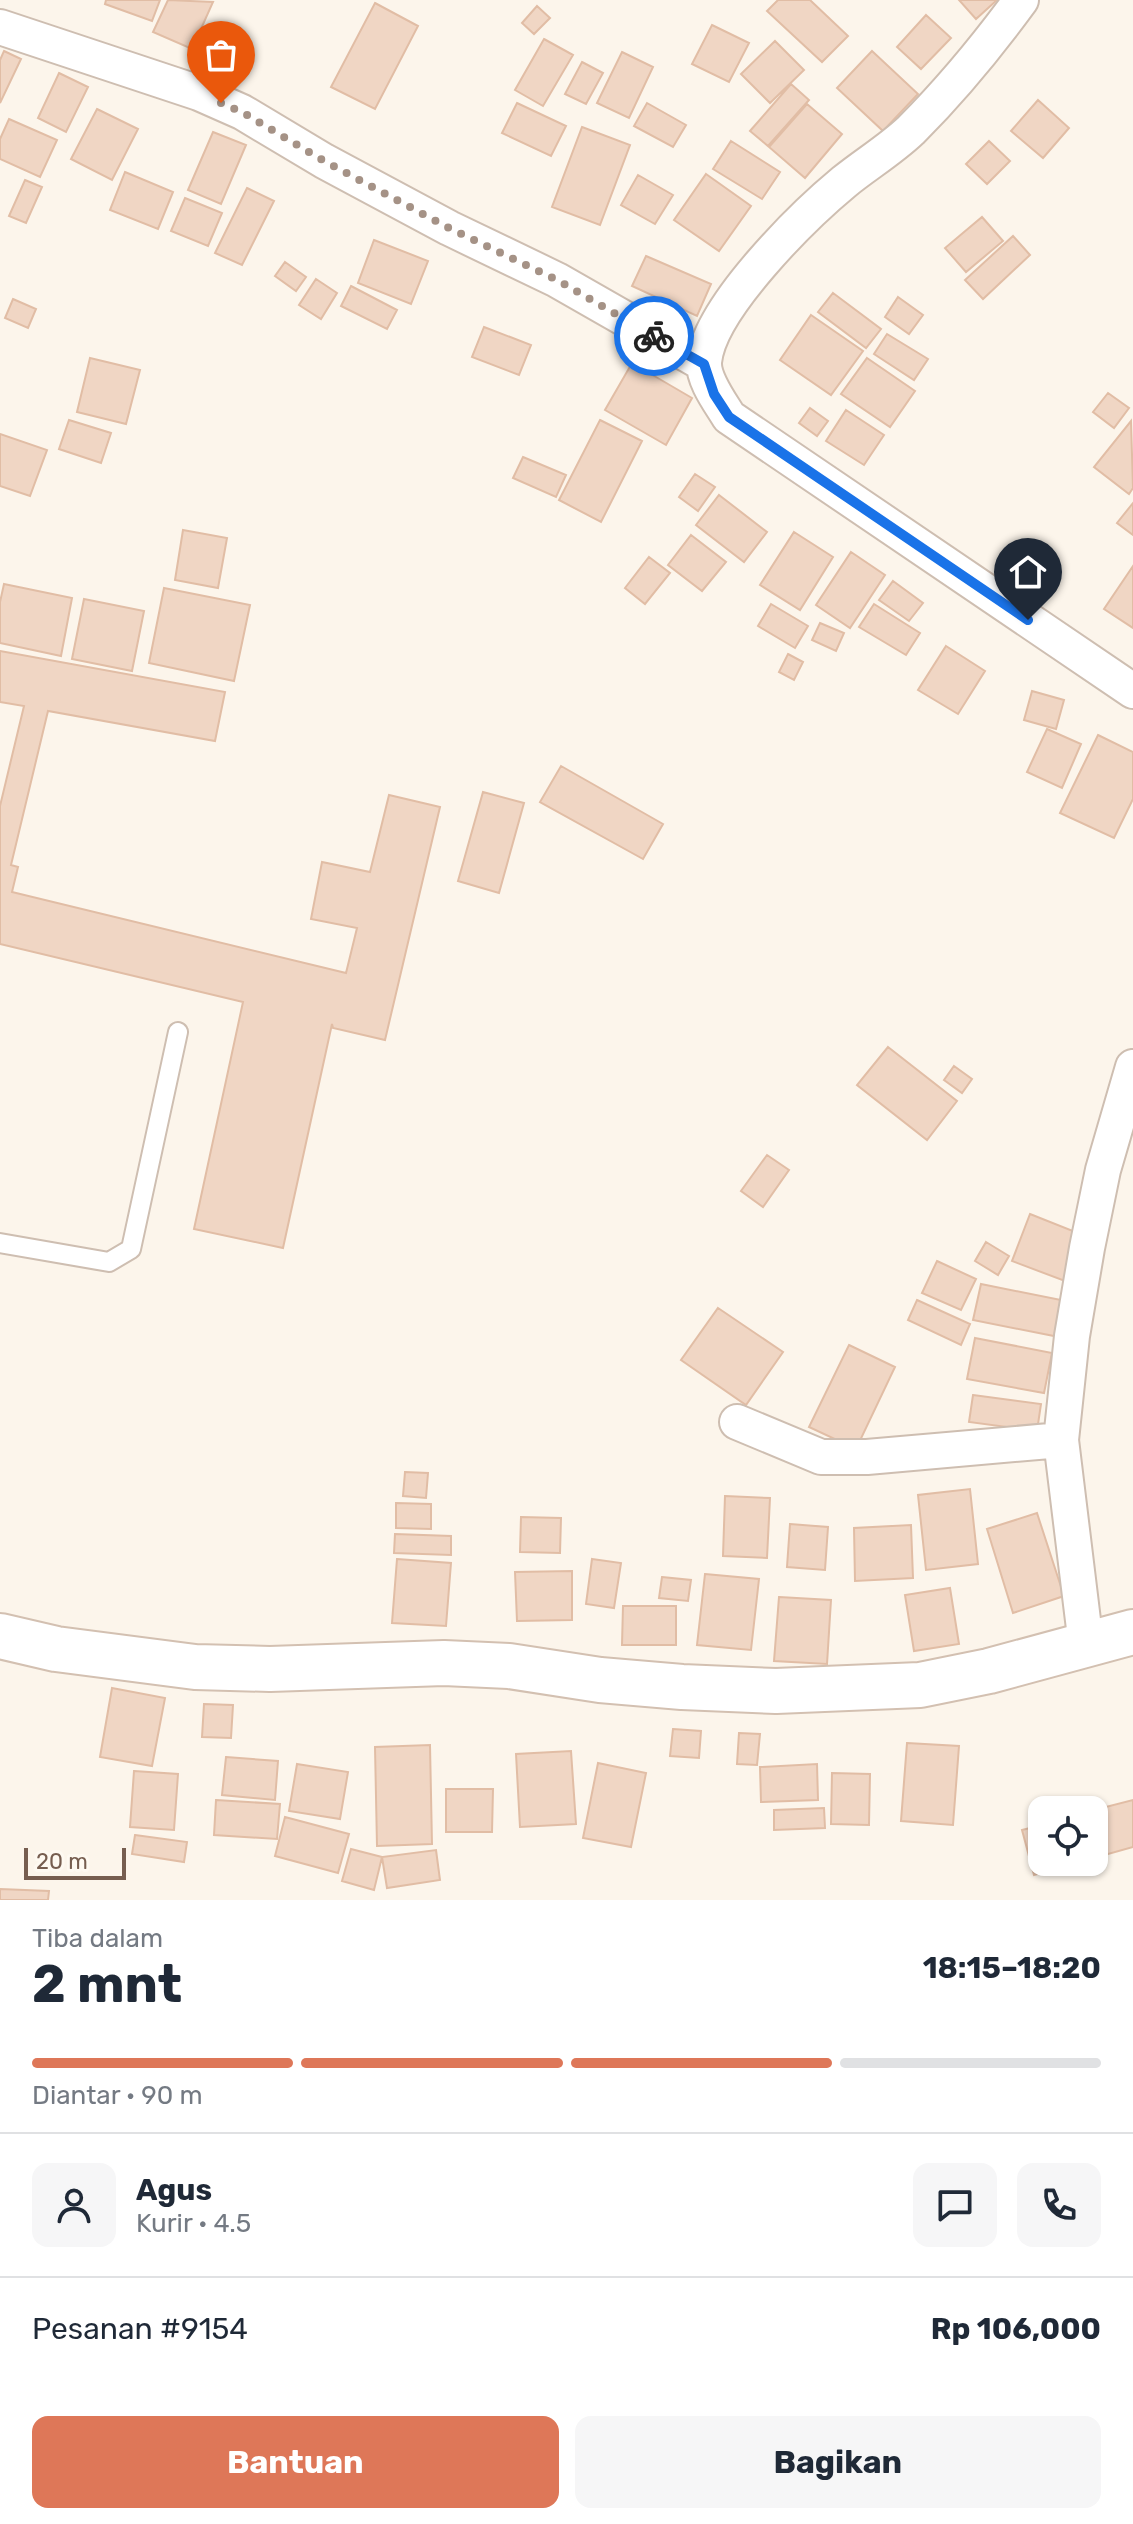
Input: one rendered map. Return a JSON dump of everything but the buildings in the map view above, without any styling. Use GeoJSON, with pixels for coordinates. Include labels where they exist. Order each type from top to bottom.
{"type":"FeatureCollection","features":[{"type":"Feature","properties":{"kind":"street"},"geometry":{"type":"LineString","coordinates":[[1021,0],[994,37],[910,130],[879,158],[844,182],[787,234],[735,296],[715,331],[704,364],[714,394],[729,417],[1133,691]]}},
{"type":"Feature","properties":{"kind":"street"},"geometry":{"type":"LineString","coordinates":[[0,27],[199,93],[242,112],[337,168],[449,228],[557,280],[704,364]]}},
{"type":"Feature","properties":{"kind":"street"},"geometry":{"type":"LineString","coordinates":[[1086,1645],[1061,1440],[1072,1336],[1087,1248],[1103,1170],[1133,1067]]}},
{"type":"Feature","properties":{"kind":"street"},"geometry":{"type":"LineString","coordinates":[[737,1422],[821,1457],[867,1457],[1061,1440]]}},
{"type":"Feature","properties":{"kind":"street"},"geometry":{"type":"LineString","coordinates":[[0,1636],[56,1649],[195,1667],[270,1669],[444,1663],[509,1666],[600,1680],[682,1687],[776,1691],[920,1685],[989,1671],[1133,1632]]}},
{"type":"Feature","properties":{"kind":"lane"},"geometry":{"type":"LineString","coordinates":[[0,1243],[109,1262],[131,1249],[178,1032]]}},
{"type":"Feature","properties":{"kind":"way so far"},"geometry":{"type":"LineString","coordinates":[[221,103],[449,228],[557,280],[654,336]]}},
{"type":"Feature","properties":{"kind":"route"},"geometry":{"type":"LineString","coordinates":[[654,336],[704,364],[714,394],[729,417],[1028,620]]}}]}
